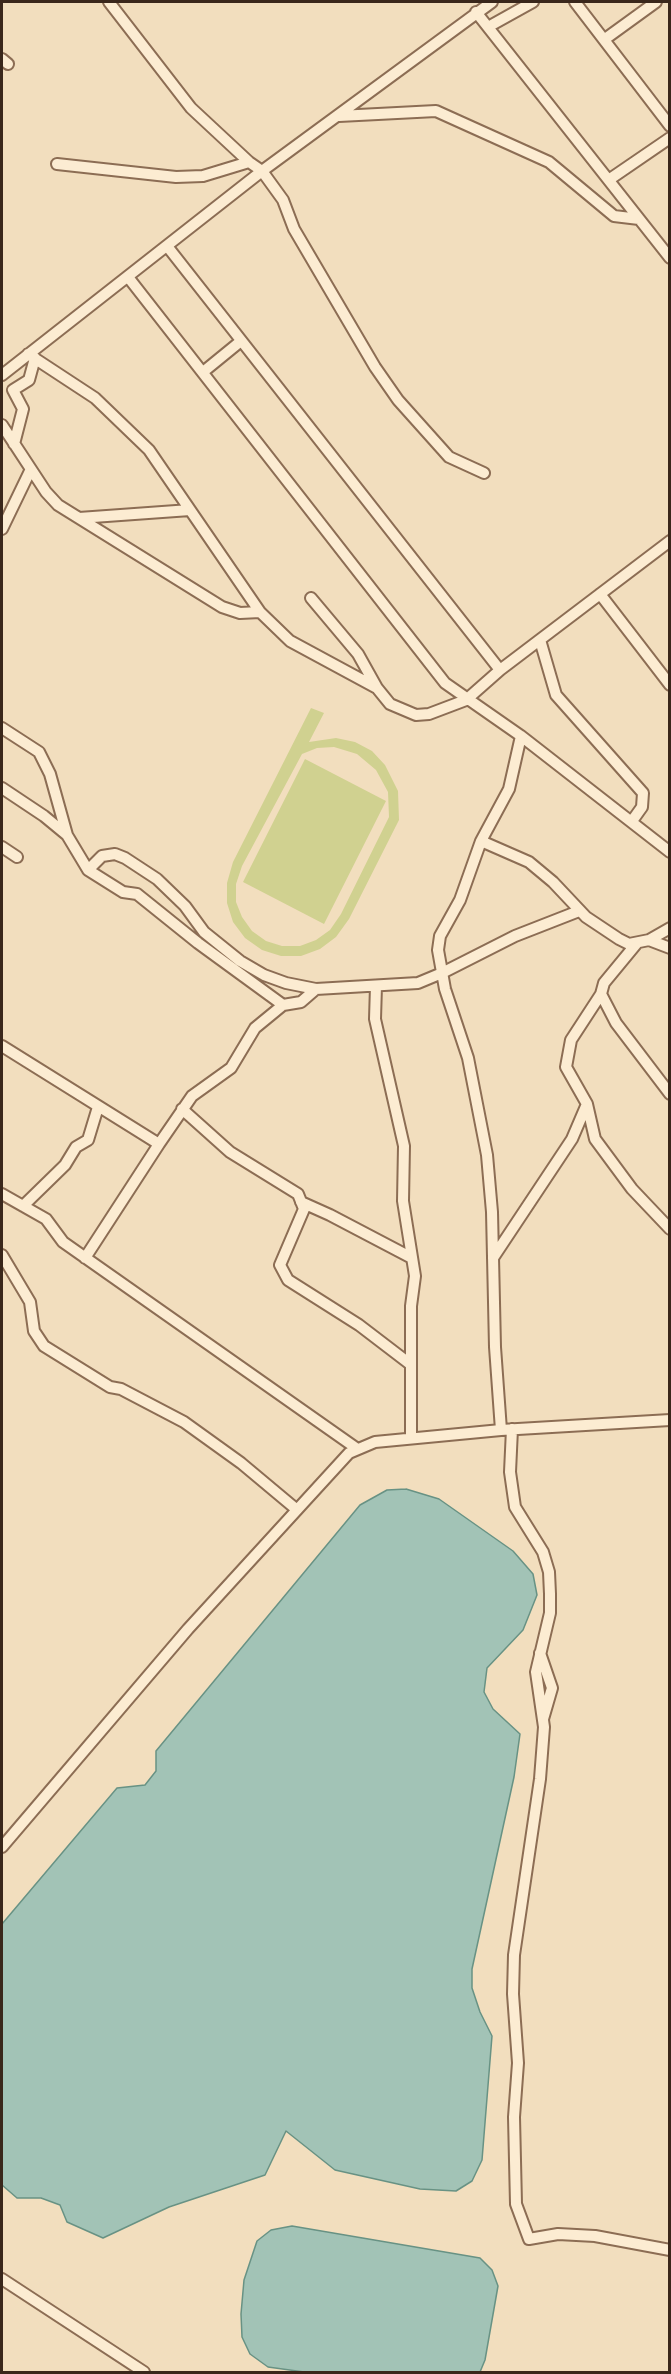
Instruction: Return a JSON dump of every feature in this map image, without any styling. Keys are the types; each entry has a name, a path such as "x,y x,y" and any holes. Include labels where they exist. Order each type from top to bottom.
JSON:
{"street":[{"path":"109,2 191,108 249,162 262,171 283,200 294,229 375,367 398,400 449,457 484,472"},
{"path":"2,375 32,356 262,171 492,2"},
{"path":"488,27 533,2"},
{"path":"575,2 669,126"},
{"path":"605,39 656,2"},
{"path":"476,12 610,179 669,258"},
{"path":"339,116 436,111 549,162 614,216 639,219"},
{"path":"610,179 669,138"},
{"path":"57,164 176,177 203,176 249,162"},
{"path":"167,246 500,670"},
{"path":"128,277 445,683 466,700 521,736 669,852"},
{"path":"202,372 242,341"},
{"path":"14,444 23,409 13,390 29,380 32,356"},
{"path":"32,356 95,398 149,450 260,612 291,641 377,688"},
{"path":"2,425 58,505 222,607 240,613 260,612"},
{"path":"2,529 31,469"},
{"path":"79,518 190,510"},
{"path":"311,598 358,654 377,688 390,704 416,715 429,714 466,700 500,670 669,542"},
{"path":"600,594 669,685"},
{"path":"540,640 556,695 643,793 644,801 640,813 632,821"},
{"path":"2,728 39,752 50,774 67,835 88,870 123,892 137,894 206,949 283,1005"},
{"path":"521,736 509,789 481,841 460,900 440,936 438,950 442,974 468,1058 479,1112 491,1200 495,1347 515,1507 537,1539 549,1572 550,1613 535,1681 543,1719 540,1779 514,1955 513,1995 518,2062 514,2117 516,2204 529,2239 558,2234 595,2236 669,2250"},
{"path":"2,788 44,816 67,835"},
{"path":"481,841 529,862 553,882 579,911 629,944 650,940 669,928"},
{"path":"2,847 16,856"},
{"path":"88,870 102,856 116,854 124,858 157,879 185,906 204,932 240,961 264,975 286,983 316,988 418,983 442,974 515,936 579,911"},
{"path":"650,940 669,948"},
{"path":"637,943 604,983 601,994 572,1040 566,1067 587,1104 595,1139 632,1189 669,1229"},
{"path":"376,986 375,1019 404,1146 403,1201 415,1276 410,1364 411,1438"},
{"path":"85,1258 192,1096 231,1068 255,1028 283,1005 301,1002 316,988"},
{"path":"601,994 616,1023 669,1094"},
{"path":"2,1046 159,1144"},
{"path":"493,1259 572,1139 587,1104"},
{"path":"23,1206 65,1165 76,1147 88,1140 98,1107"},
{"path":"182,1109 230,1152 298,1194 304,1209 280,1265 288,1280 359,1325 410,1364"},
{"path":"2,1194 46,1220 63,1242 356,1448"},
{"path":"301,1202 412,1258"},
{"path":"2,1255 30,1302 34,1331 44,1346 110,1387 121,1389 184,1422 241,1463 296,1509"},
{"path":"2,1847 188,1629 342,1458 356,1448 375,1442 506,1429 669,1420"},
{"path":"2,2279 144,2373"}],"green space":[{"path":"311,708 324,713 309,742 336,738 355,742 372,751 385,765 398,791 399,820 349,919 336,937 320,949 301,956 281,956 262,950 245,938 233,922 227,903 227,883 233,862","holes":["334,747 357,754 376,770 388,792 389,817 341,914 330,930 316,940 300,946 282,946 266,941 252,931 242,917 236,902 236,884 242,866 302,754 317,748"]},
{"path":"305,759 386,801 324,924 243,882"}],"shaded area":[{"path":"406,1489 439,1499 513,1551 533,1574 537,1595 523,1630 487,1668 484,1692 493,1709 520,1734 514,1777 472,1969 472,1988 480,2012 492,2036 482,2160 472,2181 456,2191 420,2189 335,2170 286,2131 265,2175 169,2207 103,2238 67,2222 60,2205 41,2198 17,2198 2,2185 2,1924 117,1788 145,1785 156,1771 156,1751 360,1505 387,1490"},
{"path":"292,2226 480,2258 492,2270 498,2286 485,2360 480,2372 304,2372 268,2367 250,2354 242,2337 241,2314 244,2280 257,2241 271,2230"}]}
